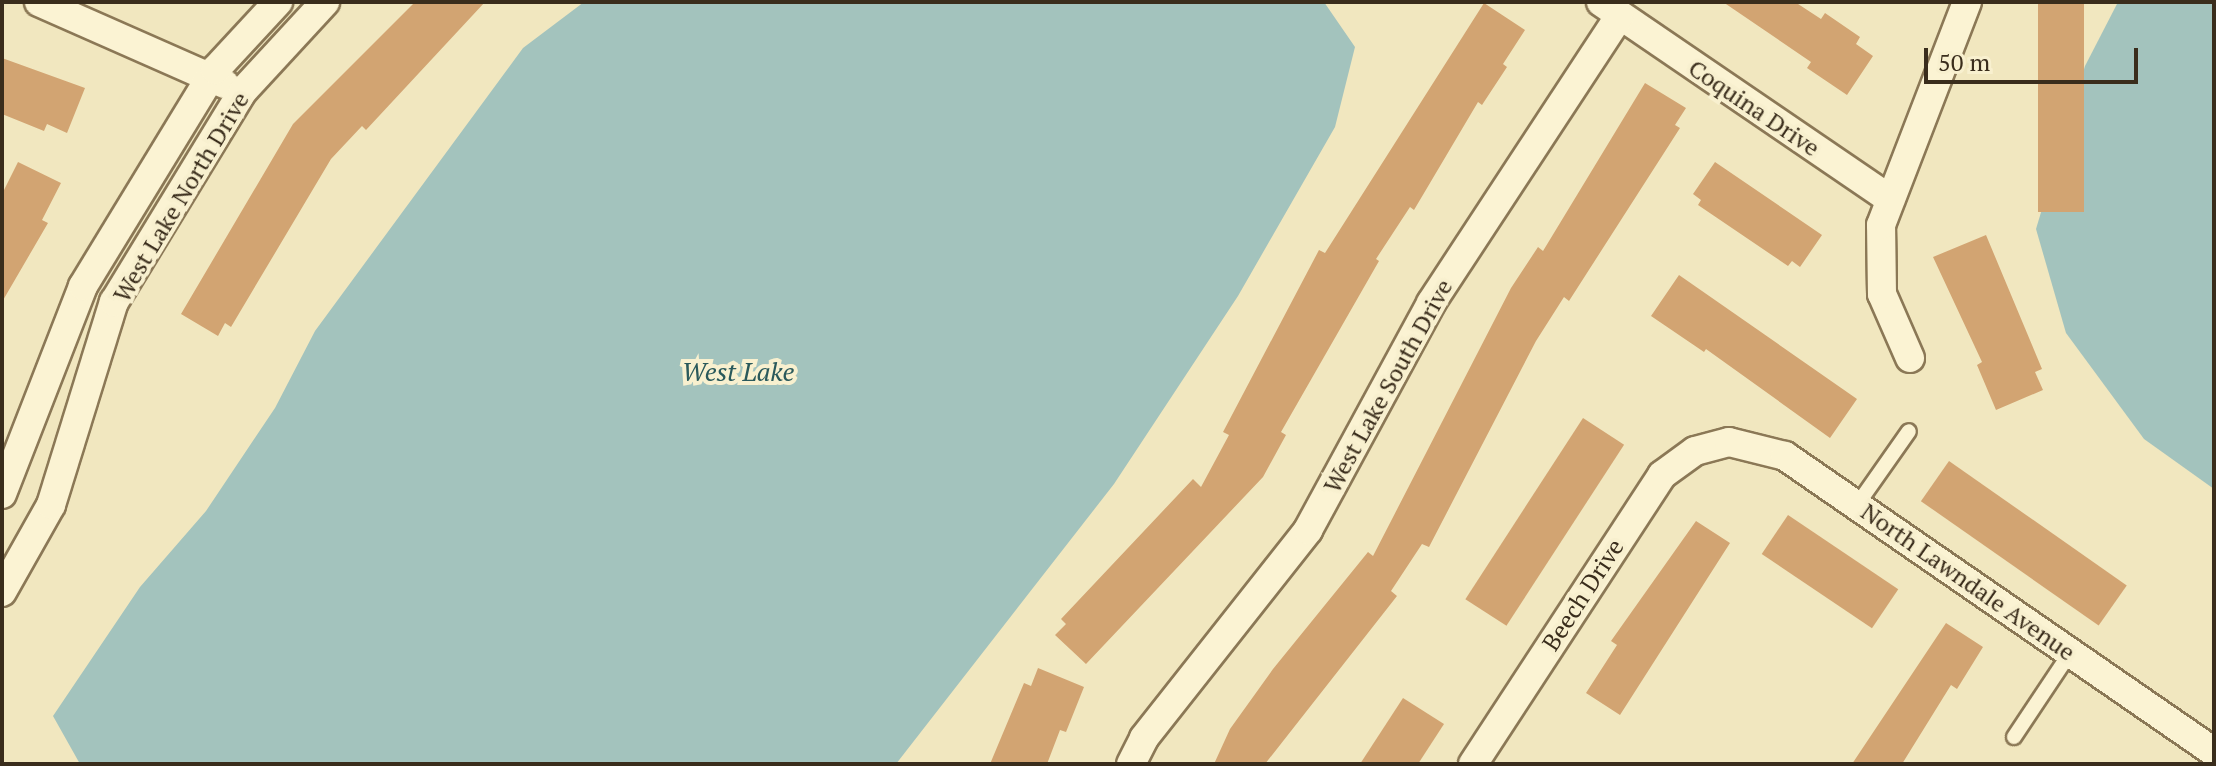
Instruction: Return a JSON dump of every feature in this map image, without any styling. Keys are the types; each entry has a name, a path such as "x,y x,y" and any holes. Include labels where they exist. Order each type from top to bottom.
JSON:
{"street":[{"path":"39,2 243,91"},
{"name":"West Lake North Drive","path":"2,494 83,286 211,77 278,2"},
{"name":"West Lake North Drive","path":"2,592 51,505 114,302 243,91 325,2"},
{"path":"1910,358 1885,308 1878,266 1881,225 1967,2"},
{"name":"Coquina Drive","path":"1610,10 1890,199"},
{"name":"West Lake South Drive","path":"1131,764 1144,738 1308,530 1431,303 1610,10"},
{"name":"North Lawndale Avenue","path":"1710,445 1738,442 1769,449 1857,505 2214,752"},
{"name":"Beech Drive","path":"1473,764 1652,488 1686,456 1710,445"}],"lane":[{"path":"1857,505 1909,431"},
{"path":"2014,737 2070,653"}],"water":[{"name":"West Lake","path":"584,2 1324,2 1355,47 1335,127 1238,296 1114,484 896,764 80,764 53,716 140,587 206,511 275,408 315,331 523,48"},
{"path":"2118,2 2214,2 2214,489 2144,439 2066,333 2036,229 2085,66"}],"building":[{"path":"415,2 485,2 366,130 362,126 331,159 231,327 225,323 218,336 181,314 293,124"},
{"path":"1723,2 1795,2 1821,19 1825,13 1860,37 1856,44 1873,56 1847,95 1807,68 1811,62"},
{"path":"2038,2 2084,2 2084,212 2038,212"},
{"path":"1484,3 1525,30 1503,64 1507,67 1482,105 1478,102 1414,210 1410,207 1376,259 1379,261 1281,432 1286,435 1263,477 1086,664 1055,635 1066,624 1061,619 1193,479 1201,487 1229,435 1223,432 1319,250 1325,253"},
{"path":"2,58 85,88 67,133 47,124 44,131 2,114"},
{"path":"1645,83 1686,108 1675,125 1680,128 1569,301 1564,297 1536,341 1429,547 1422,544 1391,591 1397,596 1265,764 1214,764 1230,729 1273,669 1368,552 1373,556 1511,288 1538,247 1543,251"},
{"path":"18,162 61,183 42,220 48,223 2,302 2,194"},
{"path":"1715,162 1822,235 1800,267 1792,261 1788,266 1698,205 1701,200 1693,194"},
{"path":"1986,235 2042,369 2035,372 2043,390 1996,410 1977,365 1982,362 1933,257"},
{"path":"1679,275 1857,399 1830,438 1706,349 1704,352 1651,316"},
{"path":"1583,418 1624,445 1506,626 1465,599"},
{"path":"1949,461 2127,585 2099,626 1921,501"},
{"path":"1788,515 1898,589 1872,628 1762,554"},
{"path":"1696,521 1730,543 1620,715 1586,693 1617,645 1611,641"},
{"path":"1946,623 1983,647 1957,689 1951,685 1902,764 1852,764"},
{"path":"1038,668 1084,687 1066,732 1060,730 1047,764 990,764 1024,683 1031,686"},
{"path":"1403,698 1444,724 1418,764 1360,764"}]}
